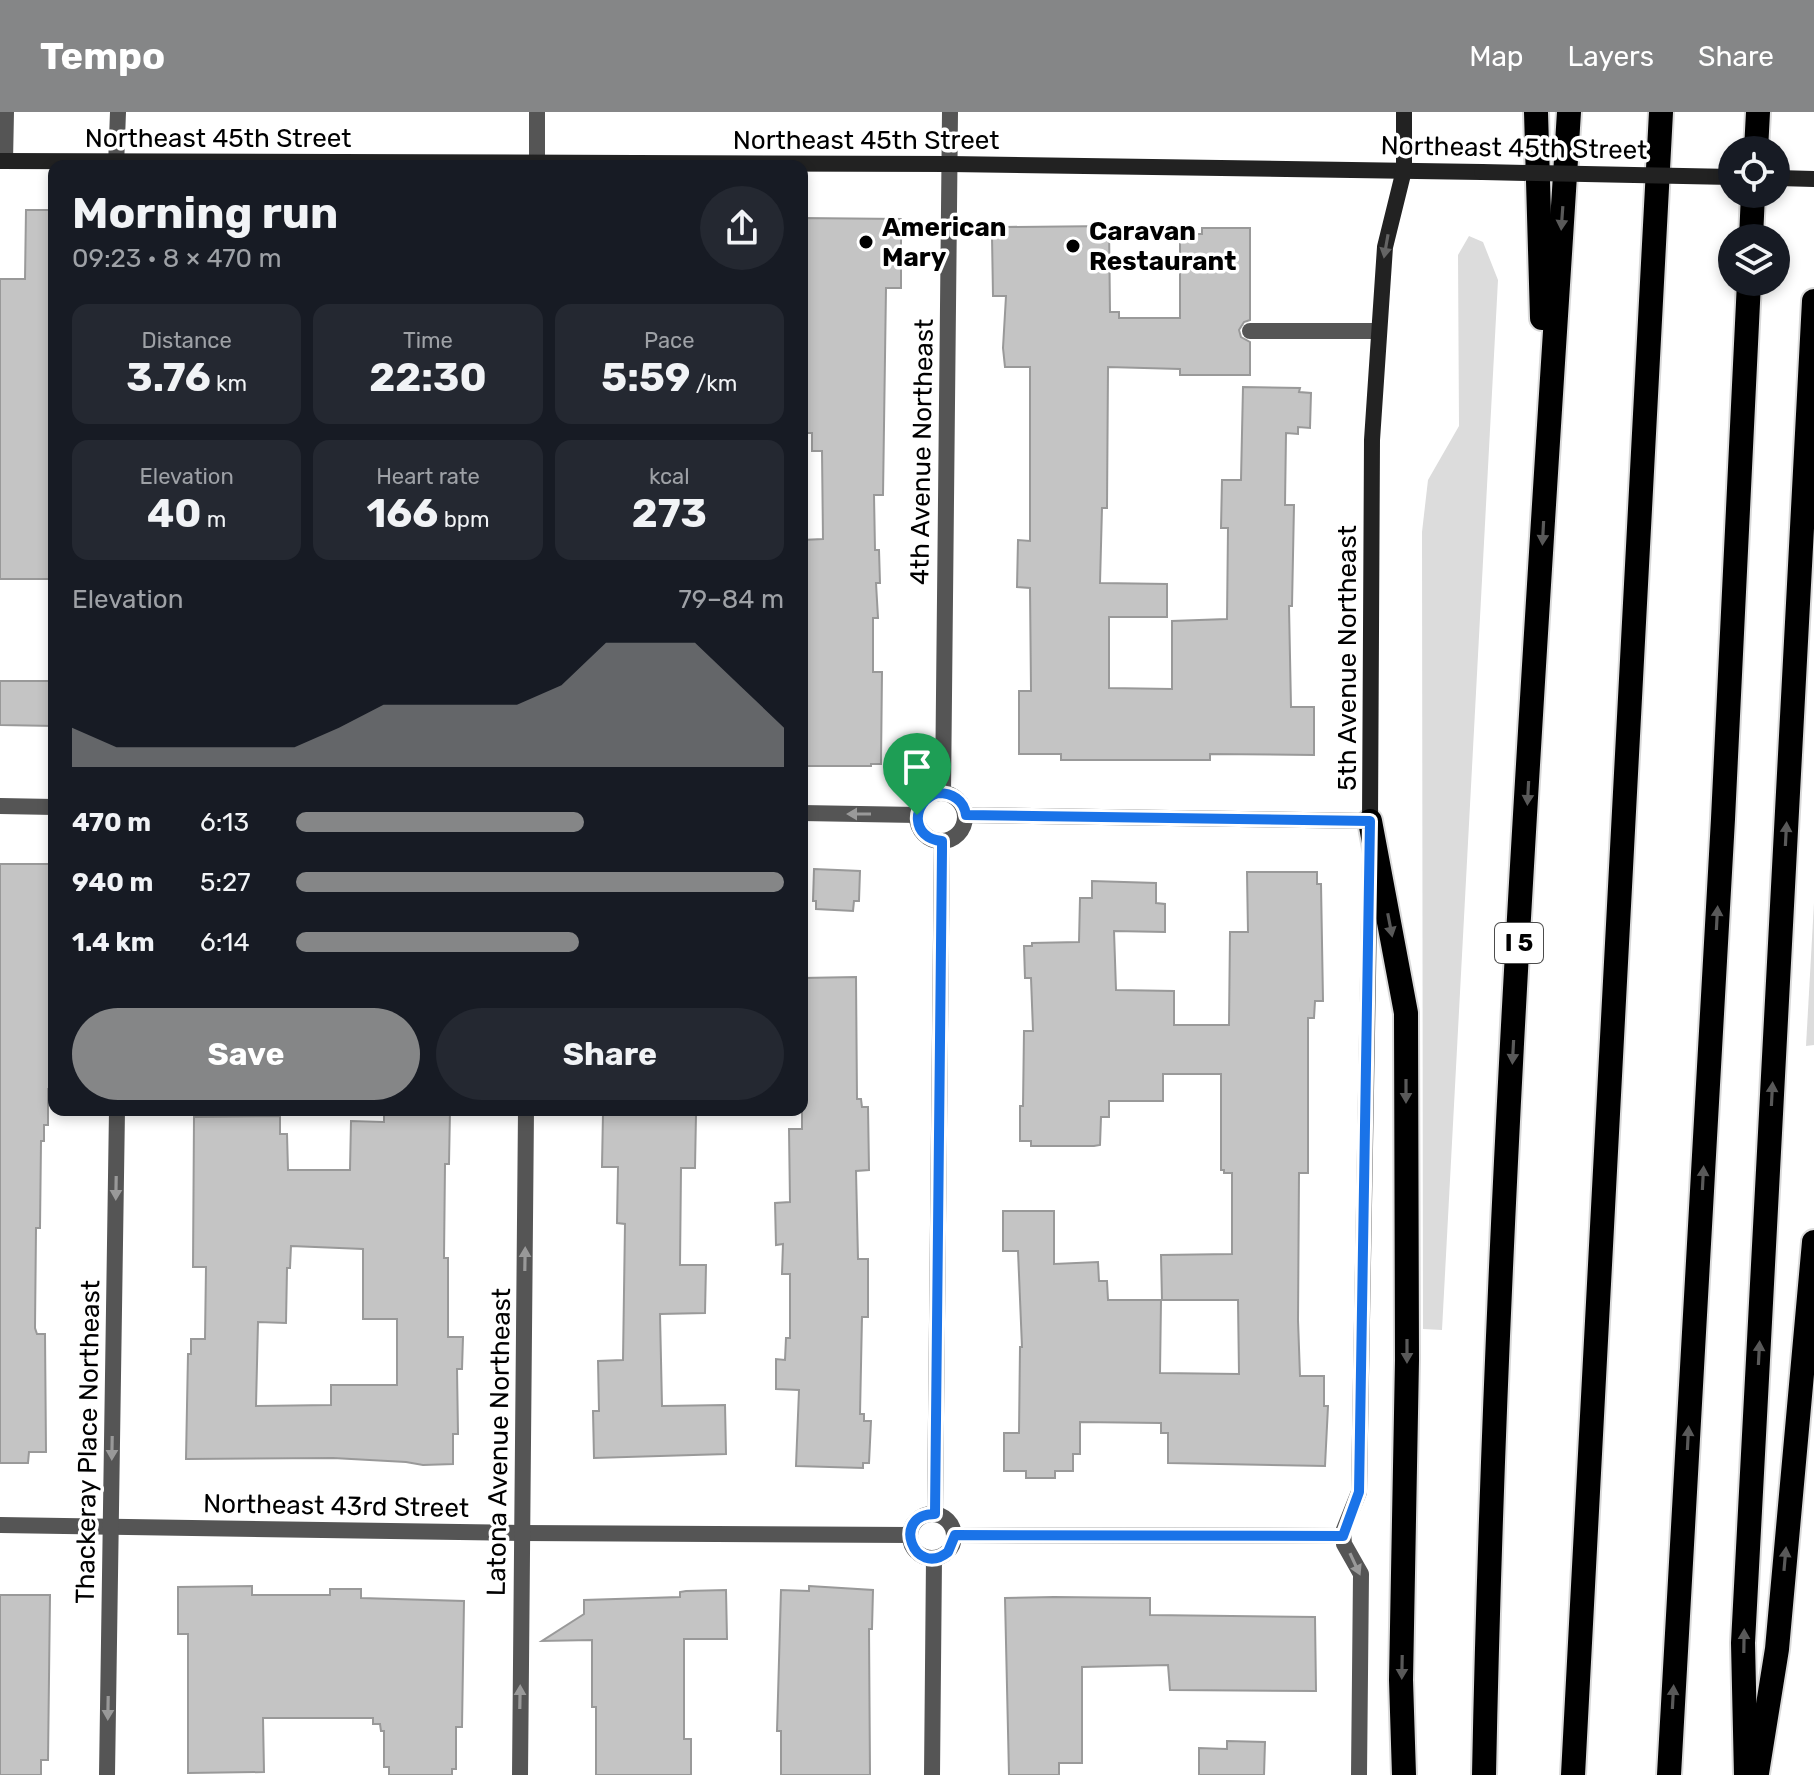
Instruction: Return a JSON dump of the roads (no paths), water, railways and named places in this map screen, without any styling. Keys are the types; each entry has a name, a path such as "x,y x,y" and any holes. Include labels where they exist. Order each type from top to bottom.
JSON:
{"highway":[{"path":"1536,112 1546,478"},
{"name":"I 5","path":"1484,1775 1506,1182 1569,112"},
{"path":"1573,1775 1661,112"},
{"path":"1757,136 1758,112"},
{"path":"1669,1775 1723,819 1748,296"},
{"path":"1746,1775 1743,1643 1814,301"},
{"path":"1370,821 1406,1013 1407,1360 1401,1680 1404,1775"},
{"path":"1757,1775 1777,1649 1814,1242"}],"main road":[{"name":"5th Avenue Northeast","path":"1370,821 1372,440 1385,247 1404,170 1404,112"},
{"name":"Northeast 45th Street","path":"3,161 48,162"},
{"name":"Northeast 45th Street","path":"808,164 1718,177"},
{"path":"1790,178 1814,179"}],"street":[{"path":"3,161 6,112"},
{"path":"116,160 118,112"},
{"path":"537,112 537,160"},
{"name":"4th Avenue Northeast","path":"943,793 950,112"},
{"path":"1250,331 1378,331"},
{"path":"943,793 961,802 966,815 965,826 960,833 942,841 920,830 917,815 923,801 930,795 943,793"},
{"path":"0,806 48,807"},
{"path":"808,813 917,815"},
{"path":"966,815 1370,821"},
{"name":"5th Avenue Northeast","path":"1343,1536 1359,1492 1370,821"},
{"path":"935,1514 942,841"},
{"name":"Thackeray Place Northeast","path":"107,1775 117,1116"},
{"name":"Latona Avenue Northeast","path":"520,1775 526,1116"},
{"path":"935,1514 946,1518 955,1535 948,1552 934,1558 916,1552 910,1535 917,1520 924,1515 935,1514"},
{"name":"Northeast 43rd Street","path":"0,1525 910,1535"},
{"path":"955,1535 1343,1536 1344,1544 1361,1574 1359,1775"},
{"path":"932,1775 934,1558"}],"place":[{"name":"American Mary","path":"866,242"},
{"name":"Caravan Restaurant","path":"1073,246"}]}
